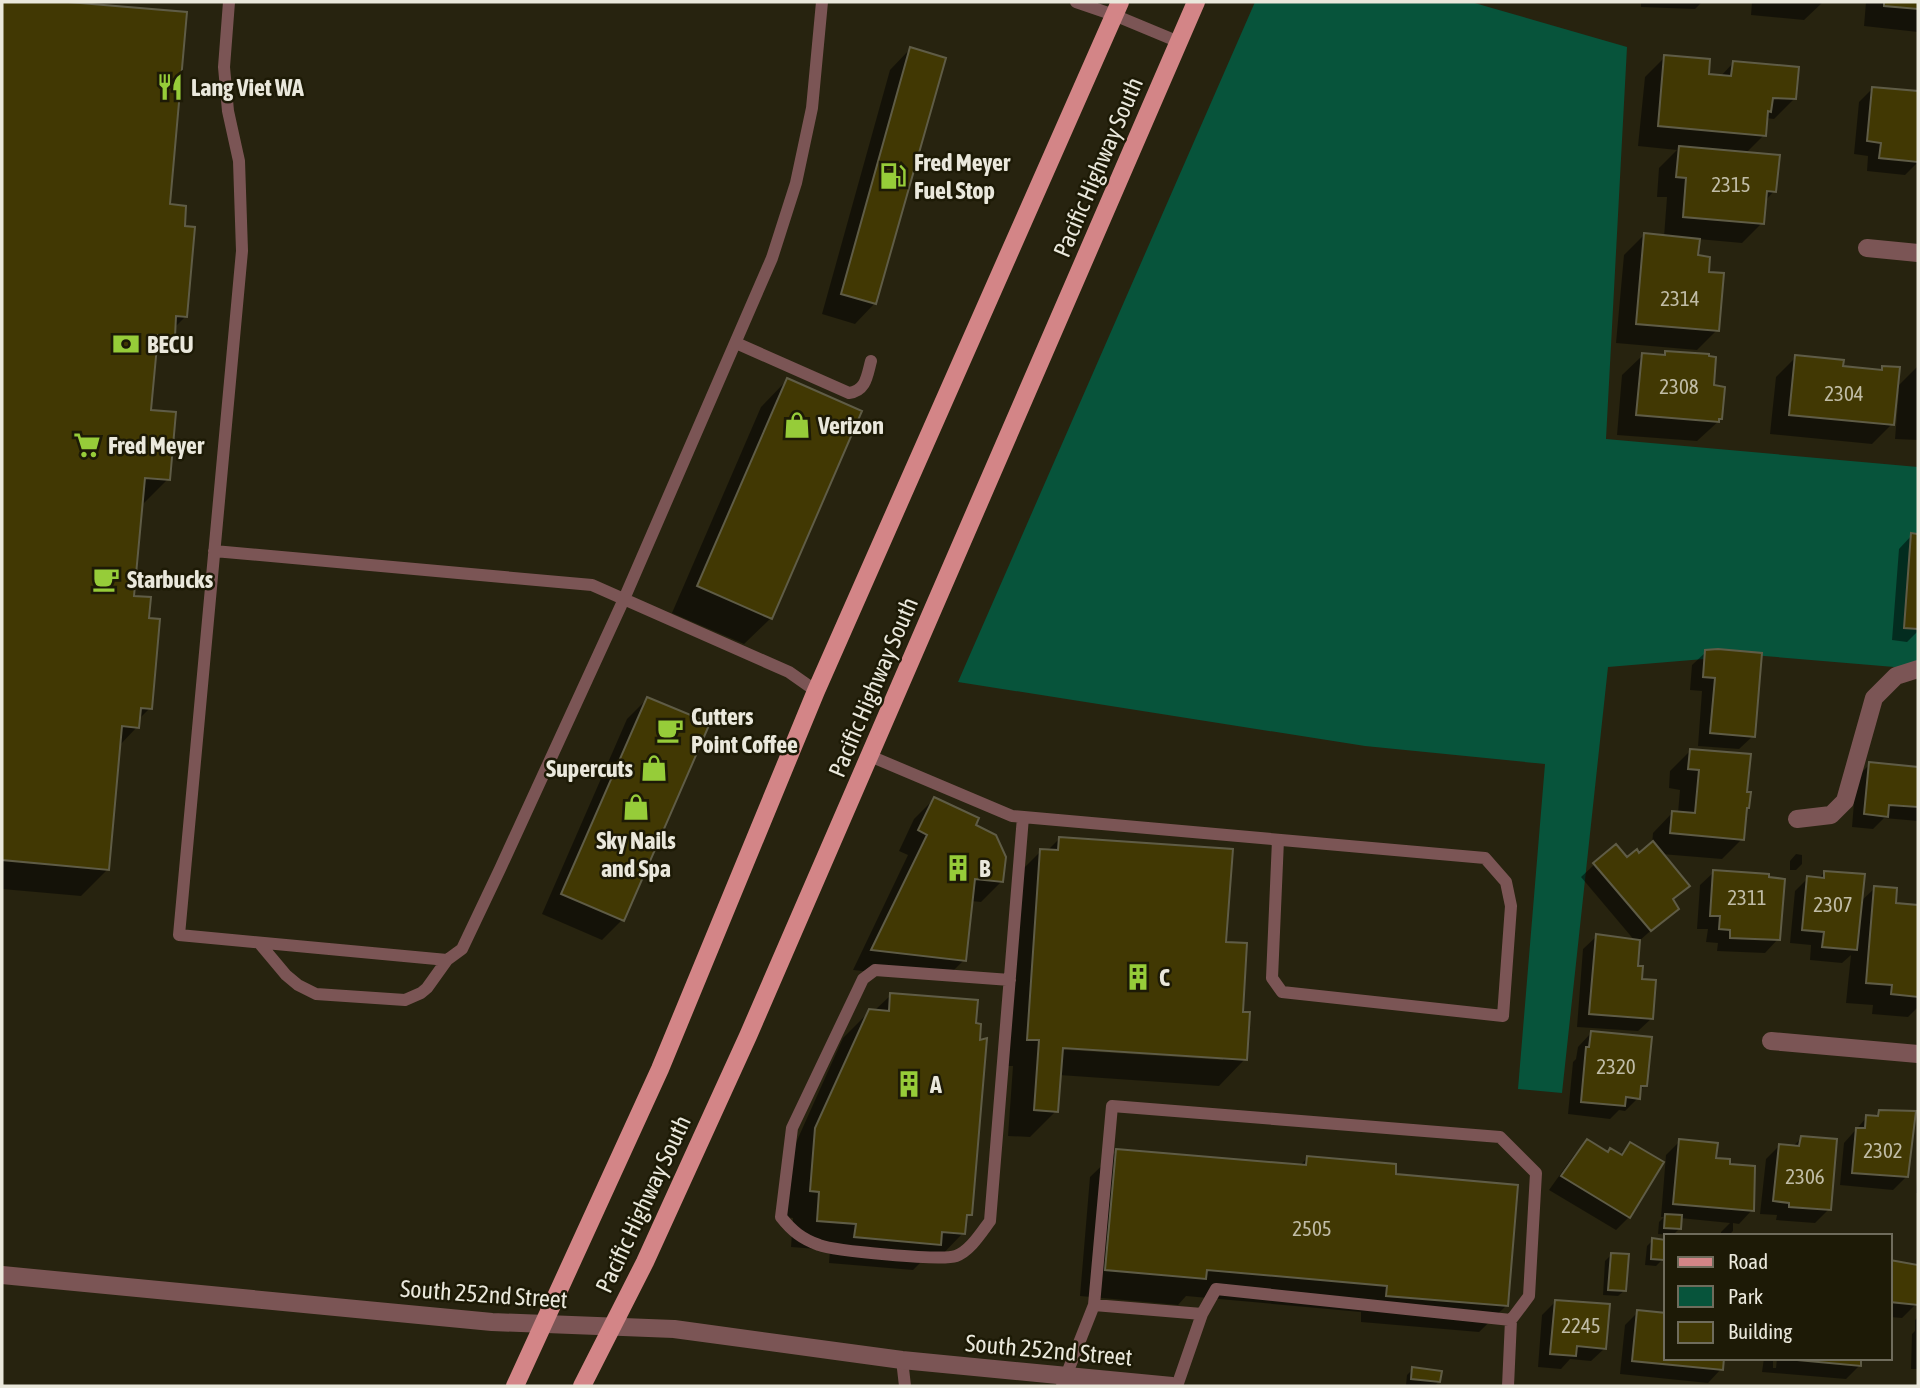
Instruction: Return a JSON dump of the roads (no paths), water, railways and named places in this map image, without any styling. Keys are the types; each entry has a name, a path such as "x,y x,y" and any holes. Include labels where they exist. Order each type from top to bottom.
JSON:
{"main road":[{"name":"Pacific Highway South","path":"583,1386 645,1262 748,1036 1196,2"},
{"name":"Pacific Highway South","path":"515,1386 660,1069 816,691 1117,8"}],"street":[{"path":"1867,248 1918,253"},
{"path":"1797,819 1832,815 1844,801 1874,698 1896,676 1918,669"},
{"path":"1771,1041 1918,1054"},
{"name":"South 252nd Street","path":"2,1275 492,1322 674,1329 1065,1381 1172,1386"}],"lane":[{"path":"229,2 224,66 228,111 239,161 242,251 179,936 447,960"},
{"path":"260,944 286,975 316,994 405,1000 427,988 447,960 462,949 624,599 772,258 796,183 812,108 822,2"},
{"path":"1076,2 1117,8 1179,42"},
{"path":"736,343 849,393 857,392 863,387 871,362"},
{"path":"214,551 592,585 789,673 816,691"},
{"path":"870,756 1012,816 1278,839 1485,858 1506,881 1511,906 1503,1016 1282,992 1272,978 1278,839"},
{"path":"1010,980 875,970 863,979 792,1128 781,1217 796,1234 822,1247 934,1259 957,1256 977,1239 990,1221 1010,980 1023,817"},
{"path":"1065,1381 1094,1305 1112,1107 1500,1138 1536,1173 1528,1296 1511,1320 1508,1386"},
{"path":"1177,1386 1202,1314 1216,1289 1511,1320"},
{"path":"1094,1305 1202,1314"},
{"path":"902,1360 905,1386"}],"place":[{"name":"Lang Viet WA","path":"170,87"},
{"name":"Fred Meyer Fuel Stop","path":"893,176"},
{"name":"BECU","path":"126,344"},
{"name":"Verizon","path":"797,425"},
{"name":"Fred Meyer","path":"87,445"},
{"name":"Starbucks","path":"106,579"},
{"name":"Cutters Point Coffee","path":"670,730"},
{"name":"Supercuts","path":"654,768"},
{"name":"Sky Nails and Spa","path":"636,807"},
{"name":"B","path":"958,868"},
{"name":"C","path":"1138,977"},
{"name":"A","path":"909,1084"}]}
